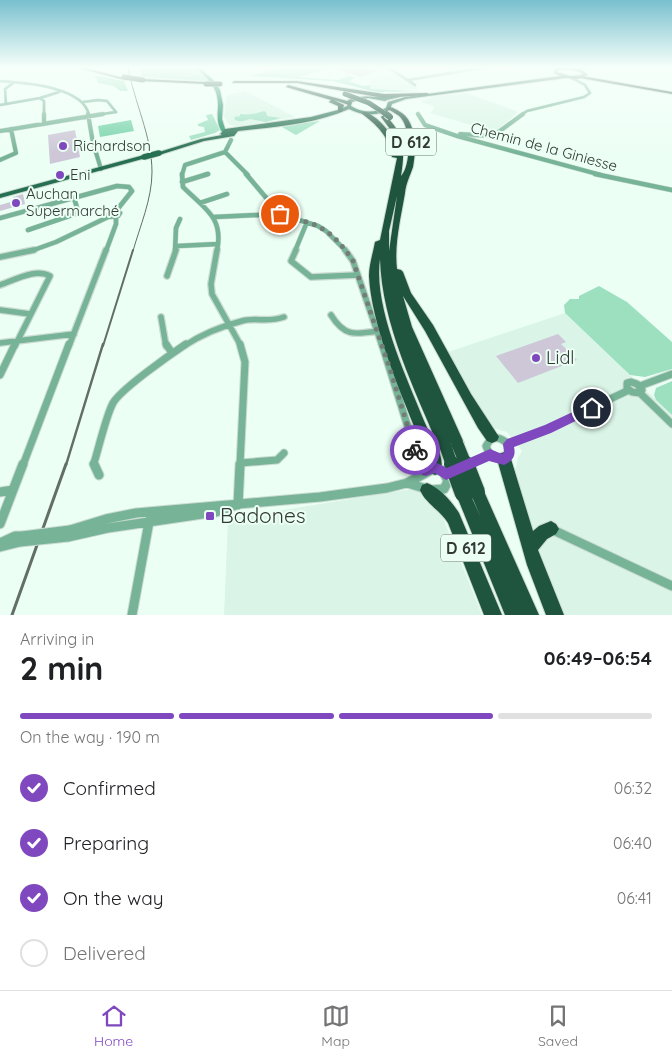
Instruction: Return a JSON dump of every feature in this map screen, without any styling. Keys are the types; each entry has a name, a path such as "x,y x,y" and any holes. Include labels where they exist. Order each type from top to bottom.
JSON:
{"highway":[{"name":"D 612","path":"311,96 338,104 342,107 340,111"},
{"name":"D 612","path":"320,96 349,105"},
{"name":"D 612","path":"348,96 387,117 400,140 401,154 392,266 395,285 407,327 514,615"},
{"path":"367,96 372,97"},
{"name":"D 612","path":"421,96 397,103 396,108 406,118 412,155 407,177 399,184 385,215 377,254 375,282 386,329 423,435 433,451 426,478 454,518 493,615"},
{"name":"D 612","path":"390,106 406,122"},
{"name":"D 612","path":"364,113 376,121 393,144 399,184"},
{"name":"D 612","path":"391,203 384,232 388,296 402,338 451,444"},
{"path":"393,250 399,278 404,288 429,328 473,410 492,437"},
{"path":"497,457 555,615"},
{"name":"D 612","path":"470,493 530,615"},
{"path":"530,549 537,537 546,530 551,529"}],"main road":[{"path":"0,196 229,132 340,111 356,99 413,96"},
{"path":"349,105 355,110 364,113 380,112 400,99 419,96"},
{"path":"381,99 390,106"},
{"path":"293,120 355,110"}],"street":[{"path":"5,96 6,104"},
{"path":"0,105 48,96"},
{"path":"0,131 116,112 113,105 106,100 83,102 69,96"},
{"path":"219,96 218,118 221,125 229,132"},
{"path":"443,131 493,136 527,111 587,96"},
{"path":"40,98 44,101 44,124"},
{"path":"83,102 87,108 101,169"},
{"name":"Chemin de la Giniesse","path":"418,114 425,125 443,131 590,173 672,190"},
{"path":"0,160 16,153 11,129"},
{"path":"231,140 225,152 185,165 183,167 182,182 183,187 214,217 220,236 211,284 212,294 231,325 241,346 245,362 238,504"},
{"path":"225,152 260,188 280,214"},
{"path":"182,182 208,174"},
{"path":"0,218 117,186 129,187 132,191 116,214 56,242 27,252 0,257"},
{"path":"200,203 227,194"},
{"path":"28,230 75,214 78,209 74,198"},
{"path":"0,524 116,224 116,214"},
{"path":"69,534 106,519 172,510 328,497 407,483 426,478 441,469 446,474 448,484 444,489 437,491 426,478 416,453 358,275 343,246 326,231 307,222 280,214 214,217"},
{"path":"167,276 177,246 176,228 180,219"},
{"path":"307,222 291,261 311,277 358,275"},
{"path":"177,246 218,244"},
{"path":"0,285 38,272 46,272 50,276 0,375"},
{"path":"0,310 30,314"},
{"path":"331,315 338,328 348,333 357,334 377,331"},
{"path":"161,317 166,346 172,353"},
{"path":"99,475 94,463 113,403 122,393 172,353 195,339 243,320 273,321 284,317"},
{"path":"0,343 74,334"},
{"path":"508,444 548,429 630,390 635,393 672,374"},
{"path":"640,389 672,424"},
{"path":"446,474 510,454 508,444 501,439 492,437 486,446 497,457"},
{"path":"240,463 277,460 284,453"},
{"path":"0,492 13,490"},
{"path":"0,547 21,539 69,534 223,510 238,504"},
{"path":"132,615 148,522 151,517 172,510"},
{"path":"551,529 672,586"},
{"path":"0,543 15,536 21,539"}],"shaded area":[{"path":"227,96 254,96 295,117 240,126 229,125 224,117"},
{"path":"438,96 475,96 518,112 495,132 430,113 435,107 420,101"},
{"path":"264,111 267,116 281,118 266,122 250,119 240,121 235,120 234,117 240,116 240,114"},
{"path":"212,114 220,130 191,140 189,136 205,132 204,127 198,126 198,124 208,120 206,115"},
{"path":"131,120 134,131 100,137 98,126"},
{"path":"320,121 296,135 280,126"},
{"path":"599,286 627,302 672,342 672,369 645,377 630,375 565,313 564,305 570,299 579,299 579,296"},
{"path":"565,313 672,415 672,615 561,615 539,563 514,475 518,458 522,451 507,432 496,429 487,422 448,352"},
{"path":"672,381 672,415 656,400 654,395 656,388"},
{"path":"430,486 482,615 224,615 228,519"}],"building":[{"name":"Richardson","path":"75,130 80,157 50,164 48,135"},
{"name":"Auchan Supermarché","path":"23,194 25,204 0,211 0,205 14,201 13,197"},
{"name":"Lidl","path":"558,334 566,342 561,344 577,360 518,383 496,356"}],"railway":[{"path":"133,251 148,202 152,172 149,145 136,96"},
{"path":"103,346 133,250"},
{"path":"66,465 103,344"},
{"path":"12,615 66,464"}],"way so far":[{"path":"280,214 318,226 326,231 343,246 353,261 360,277 415,450"}],"place":[{"name":"Richardson","path":"63,146"},
{"name":"Eni","path":"60,175"},
{"name":"Auchan Supermarché","path":"16,203"},
{"name":"Lidl","path":"536,358"},
{"name":"Badones","path":"210,516"}],"route":[{"path":"415,450 426,471 435,468 441,469 446,474 490,455 499,460 504,459 510,454 508,444 548,429 592,408"}]}
